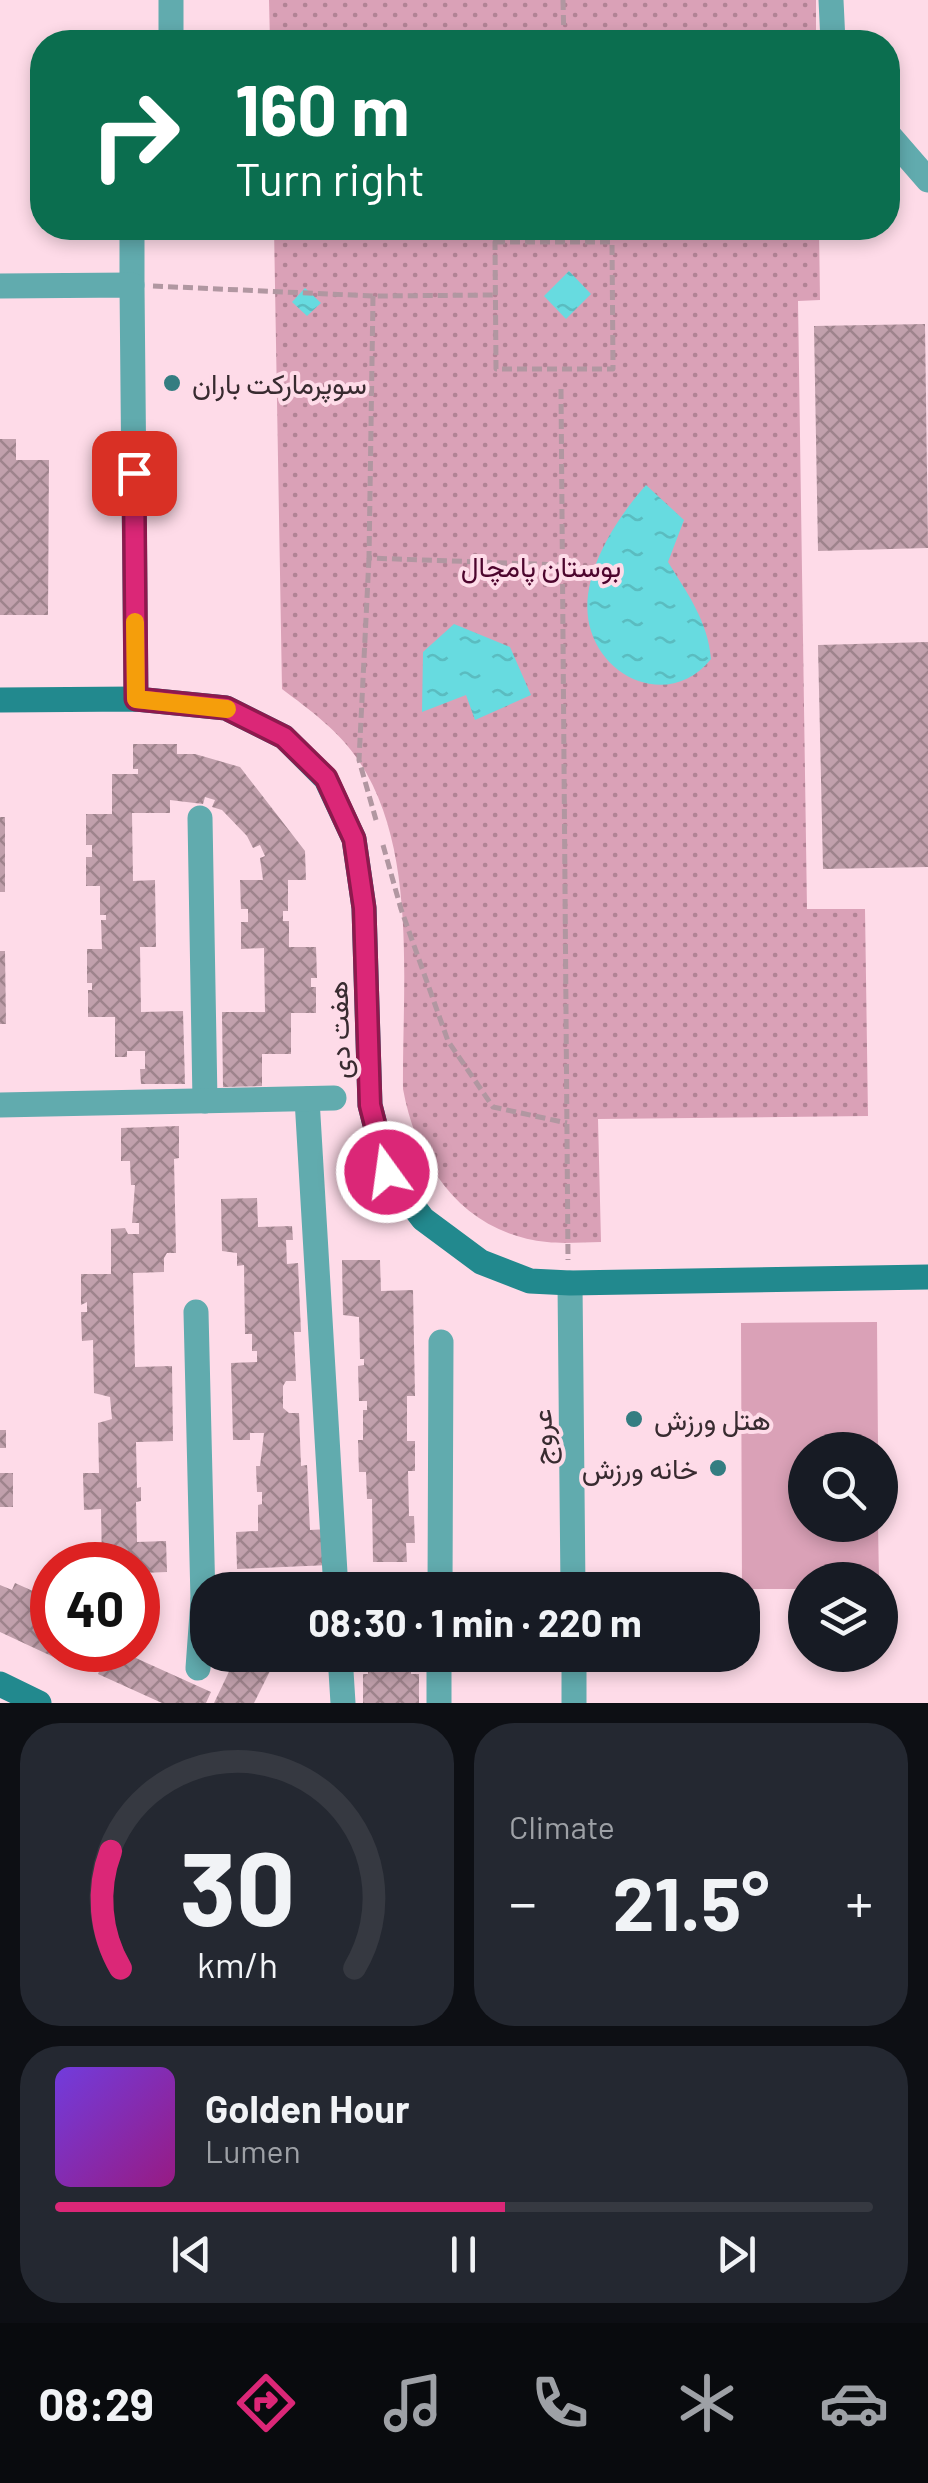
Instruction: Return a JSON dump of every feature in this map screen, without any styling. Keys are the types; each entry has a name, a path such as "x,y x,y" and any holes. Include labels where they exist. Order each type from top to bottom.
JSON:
{"street":[{"path":"170,0 171,30"},
{"path":"831,0 832,30"},
{"path":"900,148 928,180"},
{"path":"132,240 136,699"},
{"path":"0,286 132,285"},
{"name":"هفت دی","path":"0,700 136,699 226,708 284,737 326,778 354,839 364,908 370,1105 387,1172 423,1219 481,1262 530,1281 569,1283 928,1277"},
{"path":"200,818 205,1100"},
{"path":"0,1104 334,1098"},
{"path":"307,1099 335,1572"},
{"name":"عروج","path":"569,1283 573,1572"},
{"path":"196,1312 204,1572"},
{"path":"440,1572 441,1342"},
{"path":"341,1672 343,1703"},
{"path":"439,1672 439,1703"},
{"path":"574,1672 574,1703"},
{"path":"0,1684 39,1703"}],"path":[{"path":"563,0 564,30"},
{"path":"495,242 612,242 613,369 496,370 495,295 495,242"},
{"path":"132,285 373,296 495,295"},
{"path":"373,296 369,558 358,760 408,928 448,1041 494,1107 567,1123"},
{"path":"561,389 569,1283"},
{"path":"369,558 562,564"}],"green space":[{"path":"269,0 816,0 816,30 270,30"},
{"name":"بوستان پامچال","path":"274,240 819,240 820,300 798,301 807,909 865,909 868,1116 598,1119 601,1242 547,1242 517,1236 468,1210 448,1191 419,1144 403,1089 403,919 391,835 378,796 351,750 324,722 282,689"},
{"path":"877,1322 878,1432 788,1432 788,1542 878,1542 879,1562 788,1562 788,1589 760,1589 760,1572 742,1572 741,1323"}],"water":[{"path":"569,271 591,294 566,319 544,296"},
{"path":"305,288 321,303 307,316 292,302"},
{"path":"646,485 684,520 668,562 701,620 711,659 679,682 661,685 627,676 612,664 591,631 587,612 588,592 601,552"},
{"path":"454,624 510,647 531,695 475,720 466,695 422,712 423,652"}],"building":[{"path":"925,324 928,548 818,551 814,326"},
{"path":"0,439 16,439 16,460 49,460 48,615 0,615"},
{"path":"928,642 928,867 823,869 818,645"},
{"path":"133,744 177,744 177,754 195,754 240,767 305,851 306,880 288,880 288,911 283,911 283,921 289,921 289,947 316,947 317,978 311,978 311,987 316,987 316,1013 291,1013 291,1054 262,1054 262,1086 223,1087 222,1012 265,1012 264,948 241,949 241,922 248,922 248,909 241,909 240,880 263,880 260,858 265,856 260,845 253,848 222,810 212,807 215,800 205,797 203,804 170,800 170,813 132,813 133,881 155,880 156,947 140,947 141,1012 183,1011 185,1084 141,1084 145,1051 127,1051 127,1057 115,1057 115,1017 88,1017 88,990 92,990 92,983 87,983 87,949 102,949 101,920 106,920 106,915 100,915 100,886 86,886 86,857 92,857 92,845 86,845 86,814 112,814 112,774 138,774 138,769 133,769"},
{"path":"0,817 5,817 5,892 0,892"},
{"path":"0,951 5,951 6,1024 0,1024"},
{"path":"179,1126 179,1158 174,1159 176,1253 167,1253 164,1272 133,1273 135,1367 172,1366 173,1441 136,1442 137,1488 141,1487 141,1501 136,1502 137,1542 102,1542 101,1509 84,1510 83,1473 99,1473 98,1423 112,1419 110,1397 94,1393 93,1340 82,1341 81,1312 87,1312 87,1302 81,1305 81,1274 111,1274 111,1229 125,1228 128,1234 139,1234 139,1223 132,1223 135,1185 131,1185 130,1161 121,1161 121,1128"},
{"path":"257,1198 258,1227 292,1226 293,1240 286,1240 287,1264 298,1263 301,1332 294,1332 296,1381 286,1381 283,1386 283,1408 299,1413 301,1466 307,1465 310,1530 329,1529 330,1565 237,1569 236,1532 258,1531 262,1492 257,1492 256,1466 260,1466 264,1433 250,1433 250,1440 233,1440 231,1363 257,1362 257,1351 252,1351 252,1334 245,1334 244,1265 237,1266 237,1253 222,1251 221,1199"},
{"path":"342,1260 380,1260 381,1291 413,1290 415,1396 407,1396 407,1441 415,1441 415,1471 408,1471 409,1516 414,1516 415,1543 406,1543 407,1562 373,1562 372,1499 367,1499 366,1472 359,1472 358,1440 363,1440 363,1410 367,1410 367,1401 359,1401 358,1366 364,1365 364,1359 360,1359 359,1317 343,1315"},
{"path":"0,1430 6,1430 6,1448 0,1448"},
{"path":"0,1473 13,1473 13,1507 0,1507"},
{"path":"166,1541 167,1572 160,1572 160,1542 137,1542"},
{"path":"15,1583 30,1590 30,1646 0,1632 0,1585 12,1590"},
{"path":"160,1669 211,1692 206,1703 162,1703 98,1674 160,1672"},
{"path":"229,1672 270,1672 254,1703 214,1703"},
{"path":"363,1674 419,1674 419,1703 363,1703"}],"slow traffic":[{"path":"135,622 136,699 227,709"}],"place":[{"name":"سوپرمارکت باران","path":"172,383"},
{"name":"هتل ورزش","path":"634,1419"},
{"name":"خانه ورزش","path":"718,1468"}],"route":[{"path":"134,473 136,699 226,708 284,737 326,778 354,839 364,908 370,1105 387,1172"}]}
